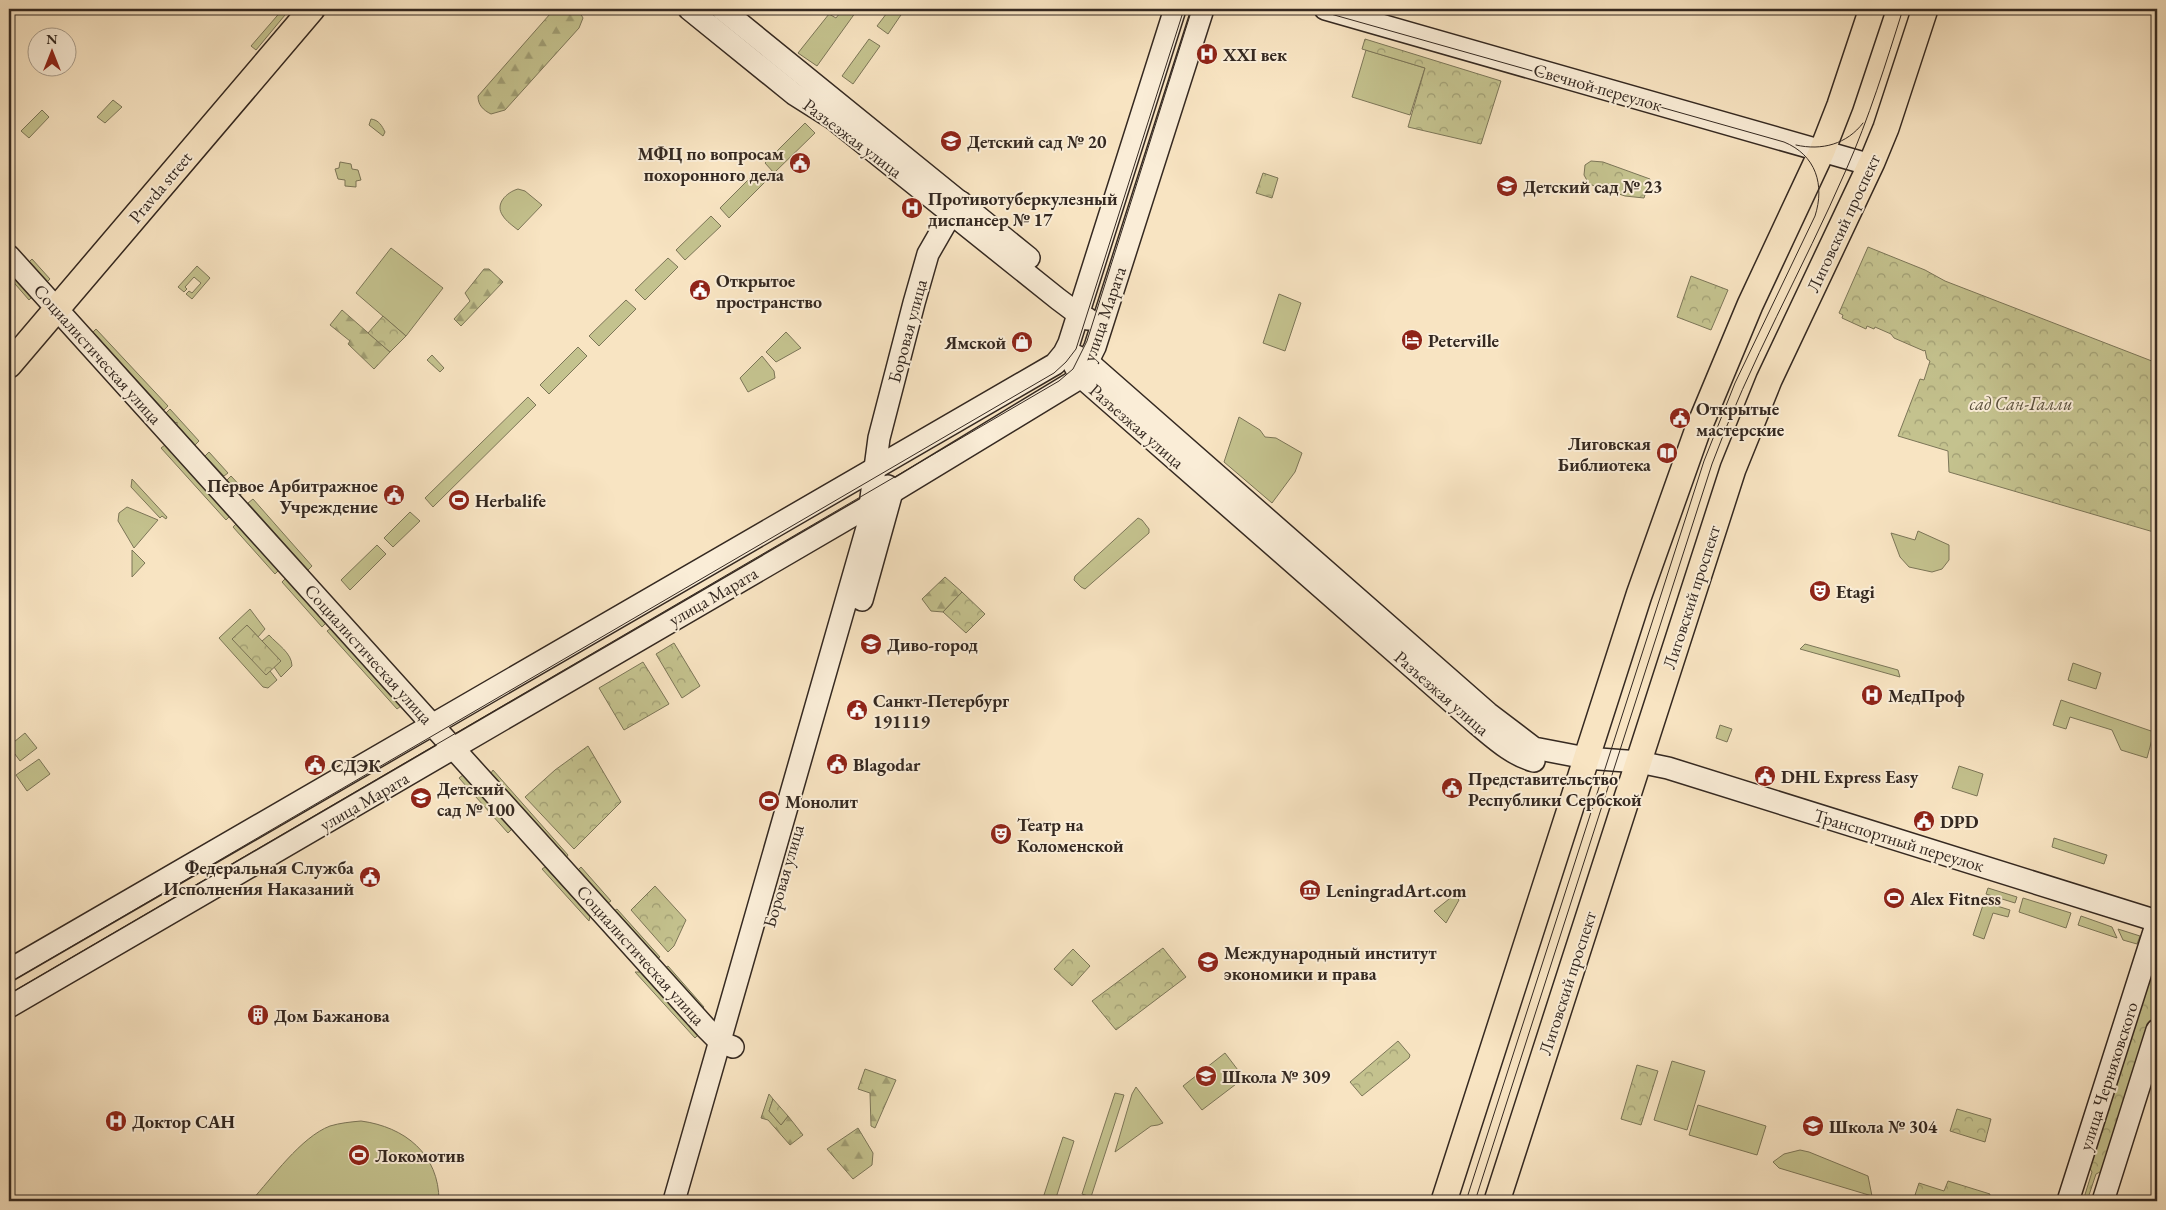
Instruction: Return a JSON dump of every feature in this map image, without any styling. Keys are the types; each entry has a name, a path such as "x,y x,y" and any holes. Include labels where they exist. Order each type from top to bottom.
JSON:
{"main road":[{"name":"Pravda street","path":"9,365 312,9"},
{"path":"1444,1201 1655,547 1697,432 1750,304 1822,151 1840,105 1872,9"},
{"name":"Лиговский проспект","path":"1497,1201 1718,513 1744,440 1769,380 1871,166 1886,128 1925,9"}],"street":[{"name":"Разъезжая улица","path":"689,9 794,94 832,118 956,208"},
{"name":"Разъезжая улица","path":"722,9 956,208 1102,326"},
{"name":"улица Марата","path":"9,970 1058,361 1066,350 1175,9"},
{"name":"улица Марата","path":"9,1007 871,505 1065,388 1084,369 1102,326 1203,9"},
{"name":"Свечной переулок","path":"1324,9 1871,166"},
{"name":"Боровая улица","path":"689,1201 726,1045 867,528 879,438 928,254 956,208"},
{"name":"Социалистическая улица","path":"9,256 726,1045"},
{"name":"Разъезжая улица","path":"1066,350 1084,369 1488,712 1529,753"},
{"path":"876,468 892,492"},
{"name":"Боровая улица","path":"674,1201 726,1045 892,492"},
{"name":"Транспортный переулок","path":"1529,753 1584,765 1639,762 1673,769 2157,922"},
{"name":"улица Черняховского","path":"2068,1201 2157,922"},
{"name":"улица Черняховского","path":"2103,1201 2157,1030"}],"green space":[{"path":"283,9 290,9 256,50 251,46"},
{"path":"556,9 572,9 581,14 583,18 579,28 505,110 491,114 486,111 480,105 478,96"},
{"path":"843,9 858,9 817,66 798,53 829,14 836,18"},
{"path":"890,9 905,9 888,34 877,26"},
{"path":"869,39 880,46 853,84 842,76"},
{"path":"1365,39 1501,81 1481,144 1408,127 1425,68 1362,49"},
{"path":"1366,50 1425,68 1410,115 1352,97"},
{"path":"113,100 122,107 105,123 97,117"},
{"path":"42,110 49,117 29,138 21,131"},
{"path":"371,119 378,122 381,126 385,132 383,136 369,125"},
{"path":"805,123 815,133 774,173 765,163"},
{"path":"1591,161 1603,162 1650,179 1644,198 1625,196 1589,184 1584,175 1585,165"},
{"path":"340,162 351,164 352,169 358,170 361,180 356,181 356,187 345,186 345,180 338,179 335,169 339,168"},
{"path":"755,173 765,182 729,218 720,208"},
{"path":"1263,173 1278,178 1272,198 1256,193"},
{"path":"518,189 525,191 542,205 518,230 504,218 500,207 506,196"},
{"path":"711,216 721,226 685,260 676,250"},
{"name":"сад Сан-Галли","path":"1868,247 1925,270 1945,281 2157,363 2157,533 1949,472 1948,451 1898,436 1920,379 1924,380 1930,361 1927,359 1925,350 1894,338 1891,334 1875,327 1874,329 1867,326 1866,329 1842,318 1843,315 1839,313"},
{"path":"391,248 443,288 406,336 356,293"},
{"path":"668,258 678,267 645,300 635,290"},
{"path":"32,259 50,279 47,282 29,262"},
{"path":"197,266 210,278 192,299 186,294 189,291 192,293 201,283 194,277 185,287 187,289 184,292 178,287"},
{"path":"484,269 489,269 503,282 461,326 454,319 470,301 465,293"},
{"path":"9,271 32,297 29,300 9,277"},
{"path":"1691,276 1728,290 1711,330 1677,317"},
{"path":"1279,294 1301,303 1285,351 1263,343"},
{"path":"626,300 636,309 599,346 589,336"},
{"path":"342,310 390,352 374,369 348,344 350,341 330,325"},
{"path":"383,316 406,336 390,352 368,333"},
{"path":"96,329 168,406 164,410 93,332"},
{"path":"786,332 801,348 776,362 766,352"},
{"path":"578,347 587,356 549,394 540,385"},
{"path":"432,355 444,368 440,372 427,360"},
{"path":"762,356 774,371 775,378 748,392 740,378"},
{"path":"528,397 536,405 433,507 425,498"},
{"path":"170,409 199,441 195,445 177,425 177,422 166,413"},
{"path":"1239,417 1260,430 1265,437 1276,438 1302,453 1295,472 1272,503 1224,462"},
{"path":"165,445 230,516 226,520 161,448"},
{"path":"209,452 228,473 224,476 205,456"},
{"path":"231,476 245,491 240,495 227,480"},
{"path":"132,479 167,517 166,519 162,516 160,518 131,487"},
{"path":"253,499 312,566 308,570 248,503"},
{"path":"127,507 158,520 134,548 118,521 119,513"},
{"path":"410,512 420,521 393,547 384,538"},
{"path":"1138,518 1149,529 1149,533 1085,589 1081,587 1074,580 1075,576"},
{"path":"237,523 279,570 275,574 233,527"},
{"path":"1918,531 1949,545 1949,560 1942,569 1932,572 1909,567 1900,557 1891,533 1915,540"},
{"path":"377,545 386,554 350,590 341,580"},
{"path":"132,550 145,563 132,577"},
{"path":"945,577 962,592 943,612 931,611 922,599"},
{"path":"286,578 326,623 322,627 282,582"},
{"path":"962,592 985,614 966,633 943,612"},
{"path":"250,609 265,629 258,637 247,625 266,675 270,671 277,680 268,688 263,687 219,638"},
{"path":"247,625 281,661 266,675 232,639"},
{"path":"331,628 401,706 397,709 327,631"},
{"path":"269,635 290,657 292,666 281,677 274,667 280,661 262,641"},
{"path":"674,643 700,686 682,698 656,654"},
{"path":"1805,644 1898,670 1900,677 1800,649"},
{"path":"643,662 669,704 624,730 599,688"},
{"path":"2073,663 2101,673 2096,689 2068,680"},
{"path":"2061,700 2154,732 2147,758 2121,750 2112,730 2070,717 2066,729 2053,725"},
{"path":"1720,725 1732,729 1727,742 1716,738"},
{"path":"25,733 37,748 20,761 9,746"},
{"path":"588,746 621,802 574,849 525,797 555,770"},
{"path":"39,759 50,774 27,791 16,775"},
{"path":"1959,766 1983,774 1977,796 1952,788"},
{"path":"493,770 568,855 566,858 491,773"},
{"path":"463,775 512,829 508,833 459,778"},
{"path":"2054,838 2107,855 2104,864 2052,847"},
{"path":"545,867 590,916 589,921 542,869"},
{"path":"581,867 611,901 608,903 578,870"},
{"path":"655,886 686,920 674,946 668,952 631,910"},
{"path":"1988,888 2017,897 2015,903 1986,894"},
{"path":"1454,895 1459,900 1446,923 1434,911"},
{"path":"2023,898 2071,913 2066,928 2019,912"},
{"path":"1984,902 2010,910 2008,917 1993,913 1984,939 1973,935"},
{"path":"617,909 660,957 657,959 614,911"},
{"path":"2081,916 2112,927 2117,938 2078,925"},
{"path":"2118,929 2140,936 2137,944 2123,940"},
{"path":"2157,946 2157,1007 2104,1170 2096,1174 2087,1201 2083,1201 2092,1172 2087,1164"},
{"path":"1163,948 1186,977 1116,1030 1092,1001"},
{"path":"1073,949 1090,966 1072,986 1054,969"},
{"path":"668,966 704,1007 702,1009 665,968"},
{"path":"635,972 640,972 698,1035 695,1038"},
{"path":"1398,1041 1410,1055 1409,1058 1362,1096 1350,1082"},
{"path":"1225,1053 1244,1078 1202,1110 1183,1086"},
{"path":"1672,1061 1705,1071 1687,1130 1654,1120"},
{"path":"1637,1065 1658,1071 1641,1125 1621,1119"},
{"path":"865,1069 896,1080 875,1128 871,1126 870,1093 858,1089"},
{"path":"1136,1087 1163,1123 1151,1126 1115,1152 1132,1094"},
{"path":"1115,1093 1124,1095 1091,1197 1082,1194"},
{"path":"769,1094 773,1099 769,1111 781,1125 788,1116 803,1135 790,1145 768,1120 761,1118"},
{"path":"773,1099 788,1116 781,1125 769,1111"},
{"path":"1698,1105 1766,1126 1757,1155 1689,1135"},
{"path":"1957,1109 1991,1119 1985,1142 1950,1131"},
{"name":"Локомотив","path":"361,1121 392,1129 416,1146 426,1157 433,1170 439,1201 251,1201 298,1148 319,1131 341,1123"},
{"path":"858,1128 873,1153 872,1165 853,1179 827,1149"},
{"path":"1063,1137 1074,1141 1055,1201 1042,1201"},
{"path":"1800,1150 1868,1176 1872,1196 1779,1168 1773,1162 1784,1154"},
{"path":"1948,1181 1990,1194 1988,1201 1913,1201 1919,1183 1944,1191"}],"tram line":[{"path":"9,983 1054,373 1076,349 1184,9"},
{"path":"9,994 1059,381 1073,369 1087,341 1192,9"},
{"path":"1313,9 1784,142 1795,148 1811,163 1818,182 1819,193 1815,216 1735,383 1704,461 1466,1201"},
{"path":"1475,1201 1712,464 1759,353 1829,207 1854,150 1877,90 1903,9"},
{"path":"1796,145 1815,147 1833,144 1842,141 1863,123"}],"place":[{"name":"XXI век","path":"1207,54"},
{"name":"Детский сад № 20","path":"951,141"},
{"name":"МФЦ по вопросам похоронного дела","path":"800,163"},
{"name":"Детский сад № 23","path":"1507,186"},
{"name":"Противотуберкулезный диспансер № 17","path":"912,208"},
{"name":"Открытое пространство","path":"700,290"},
{"name":"Peterville","path":"1412,340"},
{"name":"Ямской","path":"1022,342"},
{"name":"Открытые мастерские","path":"1680,418"},
{"name":"Лиговская Библиотека","path":"1667,453"},
{"name":"Первое Арбитражное Учреждение","path":"394,495"},
{"name":"Herbalife","path":"459,500"},
{"name":"Etagi","path":"1820,591"},
{"name":"Диво-город","path":"871,644"},
{"name":"МедПроф","path":"1872,695"},
{"name":"Санкт-Петербург 191119","path":"857,710"},
{"name":"Blagodar","path":"837,764"},
{"name":"СДЭК","path":"315,765"},
{"name":"DHL Express Easy","path":"1765,776"},
{"name":"Представительство Республики Сербской","path":"1452,788"},
{"name":"Детский сад № 100","path":"421,798"},
{"name":"Монолит","path":"769,801"},
{"name":"DPD","path":"1924,821"},
{"name":"Театр на Коломенской","path":"1001,834"},
{"name":"Федеральная Служба Исполнения Наказаний","path":"370,877"},
{"name":"LeningradArt.com","path":"1310,890"},
{"name":"Alex Fitness","path":"1894,898"},
{"name":"Международный институт экономики и права","path":"1208,962"},
{"name":"Дом Бажанова","path":"258,1015"},
{"name":"Школа № 309","path":"1206,1076"},
{"name":"Доктор САН","path":"116,1121"},
{"name":"Школа № 304","path":"1813,1126"},
{"name":"Локомотив","path":"359,1155"}]}
